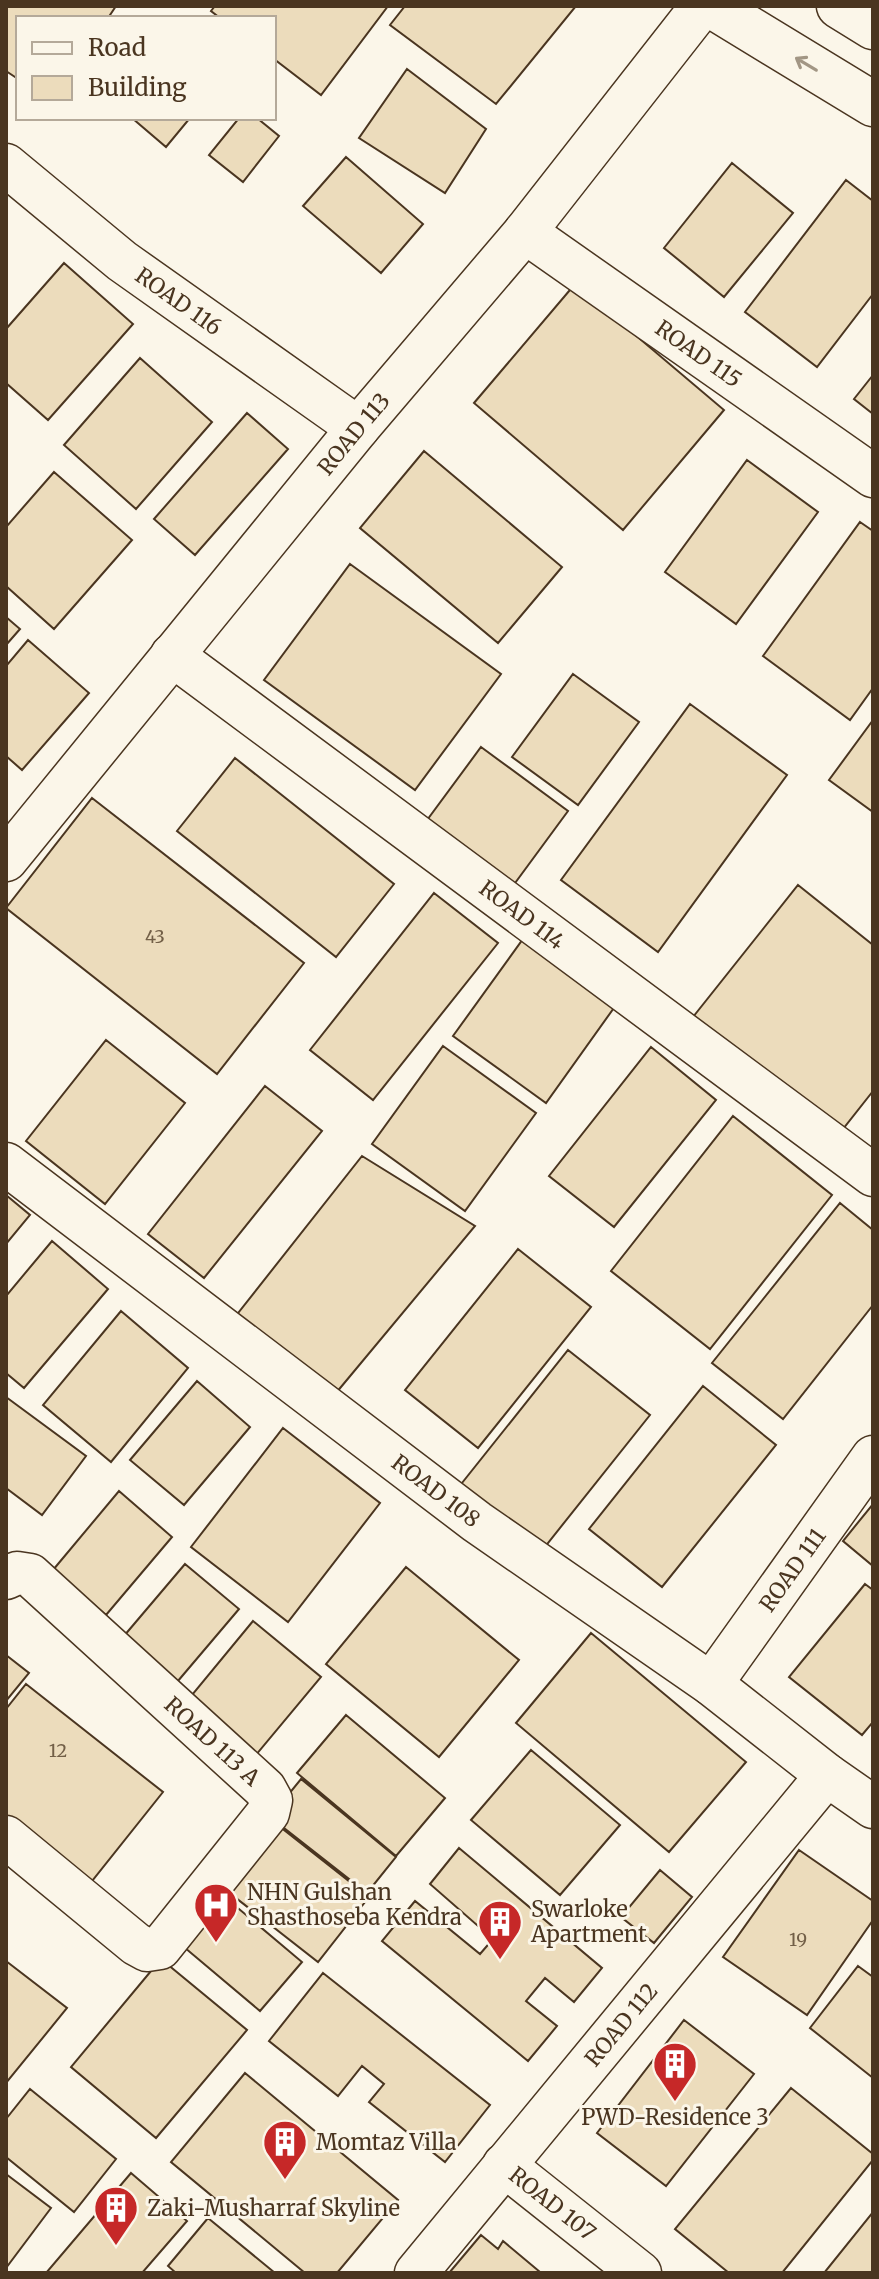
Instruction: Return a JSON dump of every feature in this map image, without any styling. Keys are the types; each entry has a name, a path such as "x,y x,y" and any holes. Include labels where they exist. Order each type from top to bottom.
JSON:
{"main road":[{"path":"712,6 873,104"}],"street":[{"name":"ROAD 113","path":"9,850 358,428 525,232 702,6"},
{"name":"ROAD 116","path":"6,165 122,261 358,428"},
{"name":"ROAD 115","path":"525,232 873,476"},
{"name":"ROAD 114","path":"172,655 873,1175"},
{"name":"ROAD 108","path":"6,1164 477,1522 711,1684 873,1807"},
{"name":"ROAD 111","path":"711,1684 873,1457"},
{"name":"ROAD 113 A","path":"6,1578 17,1573 30,1575 265,1789 271,1800 268,1813 160,1948 147,1950 6,1837"},
{"name":"ROAD 112","path":"416,2273 827,1775"},
{"name":"ROAD 107","path":"504,2165 640,2273"}],"building":[{"path":"6,6 116,6 109,16 16,16 16,78 6,71"},
{"path":"215,6 388,6 321,95 276,61 276,16 217,16 211,11"},
{"path":"405,6 576,6 496,104 390,25"},
{"path":"407,69 486,129 445,193 359,138"},
{"path":"134,120 188,120 166,147"},
{"path":"237,120 259,120 279,136 243,182 209,155"},
{"path":"346,157 423,224 381,273 303,206"},
{"path":"732,163 793,213 724,297 664,248"},
{"path":"846,180 873,201 873,294 817,367 745,312"},
{"path":"64,263 133,324 48,420 6,383 6,329"},
{"path":"575,284 724,410 623,530 474,403"},
{"path":"140,358 212,422 136,509 64,445"},
{"path":"873,375 873,414 854,399"},
{"path":"247,413 288,449 195,555 154,519"},
{"path":"424,451 562,567 498,643 360,528"},
{"path":"747,460 818,512 736,624 665,572"},
{"path":"54,472 132,540 54,629 6,586 6,527"},
{"path":"860,522 873,531 873,688 850,720 763,656"},
{"path":"350,564 501,674 415,790 264,680"},
{"path":"6,617 20,629 6,645"},
{"path":"28,640 89,693 22,770 6,756 6,666"},
{"path":"573,674 639,722 578,805 512,757"},
{"path":"690,704 787,775 658,952 561,880"},
{"path":"873,720 873,812 829,780"},
{"path":"481,747 568,811 507,894 419,831"},
{"path":"235,758 394,884 336,957 177,831"},
{"path":"92,798 304,963 217,1074 6,908"},
{"path":"798,885 873,945 873,1091 839,1134 693,1017"},
{"path":"434,893 498,943 373,1100 310,1050"},
{"path":"523,939 616,1005 546,1103 453,1036"},
{"path":"106,1040 185,1103 105,1204 26,1141"},
{"path":"443,1046 536,1113 465,1211 372,1144"},
{"path":"651,1047 716,1100 614,1227 549,1176"},
{"path":"265,1086 322,1131 204,1278 148,1234"},
{"path":"733,1116 832,1195 710,1349 611,1271"},
{"path":"362,1156 475,1226 331,1399 231,1322"},
{"path":"6,1195 30,1215 6,1244"},
{"path":"840,1203 873,1230 873,1305 783,1419 712,1363"},
{"path":"52,1241 108,1289 24,1388 6,1373 6,1296"},
{"path":"518,1249 591,1307 478,1448 405,1390"},
{"path":"121,1311 188,1368 111,1462 43,1405"},
{"path":"568,1350 650,1415 540,1553 458,1488"},
{"path":"197,1381 250,1427 184,1505 130,1460"},
{"path":"703,1386 776,1445 662,1587 589,1529"},
{"path":"6,1397 86,1456 42,1515 6,1488"},
{"path":"283,1428 380,1503 288,1622 191,1547"},
{"path":"119,1491 172,1537 106,1615 53,1570"},
{"path":"873,1504 873,1566 843,1541"},
{"path":"185,1564 239,1609 172,1688 118,1643"},
{"path":"406,1567 519,1660 439,1757 326,1664"},
{"path":"865,1584 873,1590 873,1722 862,1735 789,1677"},
{"path":"253,1621 321,1677 250,1762 182,1707"},
{"path":"591,1633 746,1762 669,1852 516,1723"},
{"path":"6,1655 29,1673 6,1701"},
{"path":"26,1684 163,1792 88,1886 6,1821 6,1709"},
{"path":"346,1715 445,1798 396,1856 297,1773"},
{"path":"531,1750 620,1825 560,1895 471,1820"},
{"path":"301,1779 396,1857 367,1893 270,1817"},
{"path":"270,1819 369,1897 318,1962 218,1884"},
{"name":"Swarloke Apartment","path":"459,1848 602,1968 574,2002 545,1978 526,2001 557,2026 528,2061 382,1941 415,1901 480,1954 493,1939 430,1884"},
{"path":"799,1850 873,1901 873,1920 807,2015 723,1957"},
{"path":"660,1870 692,1897 654,1943 621,1917"},
{"path":"214,1888 302,1962 260,2011 172,1937"},
{"path":"161,1959 247,2030 156,2138 71,2067"},
{"path":"6,1961 67,2008 6,2083"},
{"path":"858,1966 873,1977 873,2078 810,2028"},
{"path":"323,1973 490,2105 445,2162 369,2102 384,2084 362,2066 338,2096 269,2041"},
{"name":"PWD-Residence 3","path":"684,2020 754,2074 666,2186 597,2133"},
{"name":"Momtaz Villa","path":"245,2073 398,2200 337,2273 305,2273 171,2162"},
{"path":"791,2088 873,2154 873,2160 782,2273 729,2273 675,2229"},
{"path":"30,2089 116,2159 74,2212 6,2157 6,2119"},
{"name":"Zaki-Musharraf Skyline","path":"131,2173 187,2221 142,2273 46,2273"},
{"path":"6,2174 51,2208 6,2268"},
{"path":"873,2212 873,2273 824,2273"},
{"path":"208,2218 275,2273 176,2273 168,2266"},
{"path":"481,2235 498,2249 503,2241 540,2272 449,2273"}],"place":[{"name":"NHN Gulshan Shasthoseba Kendra","path":"216,1944"},
{"name":"Swarloke Apartment","path":"500,1961"},
{"name":"PWD-Residence 3","path":"675,2103"},
{"name":"Momtaz Villa","path":"285,2181"},
{"name":"Zaki-Musharraf Skyline","path":"116,2247"}]}
